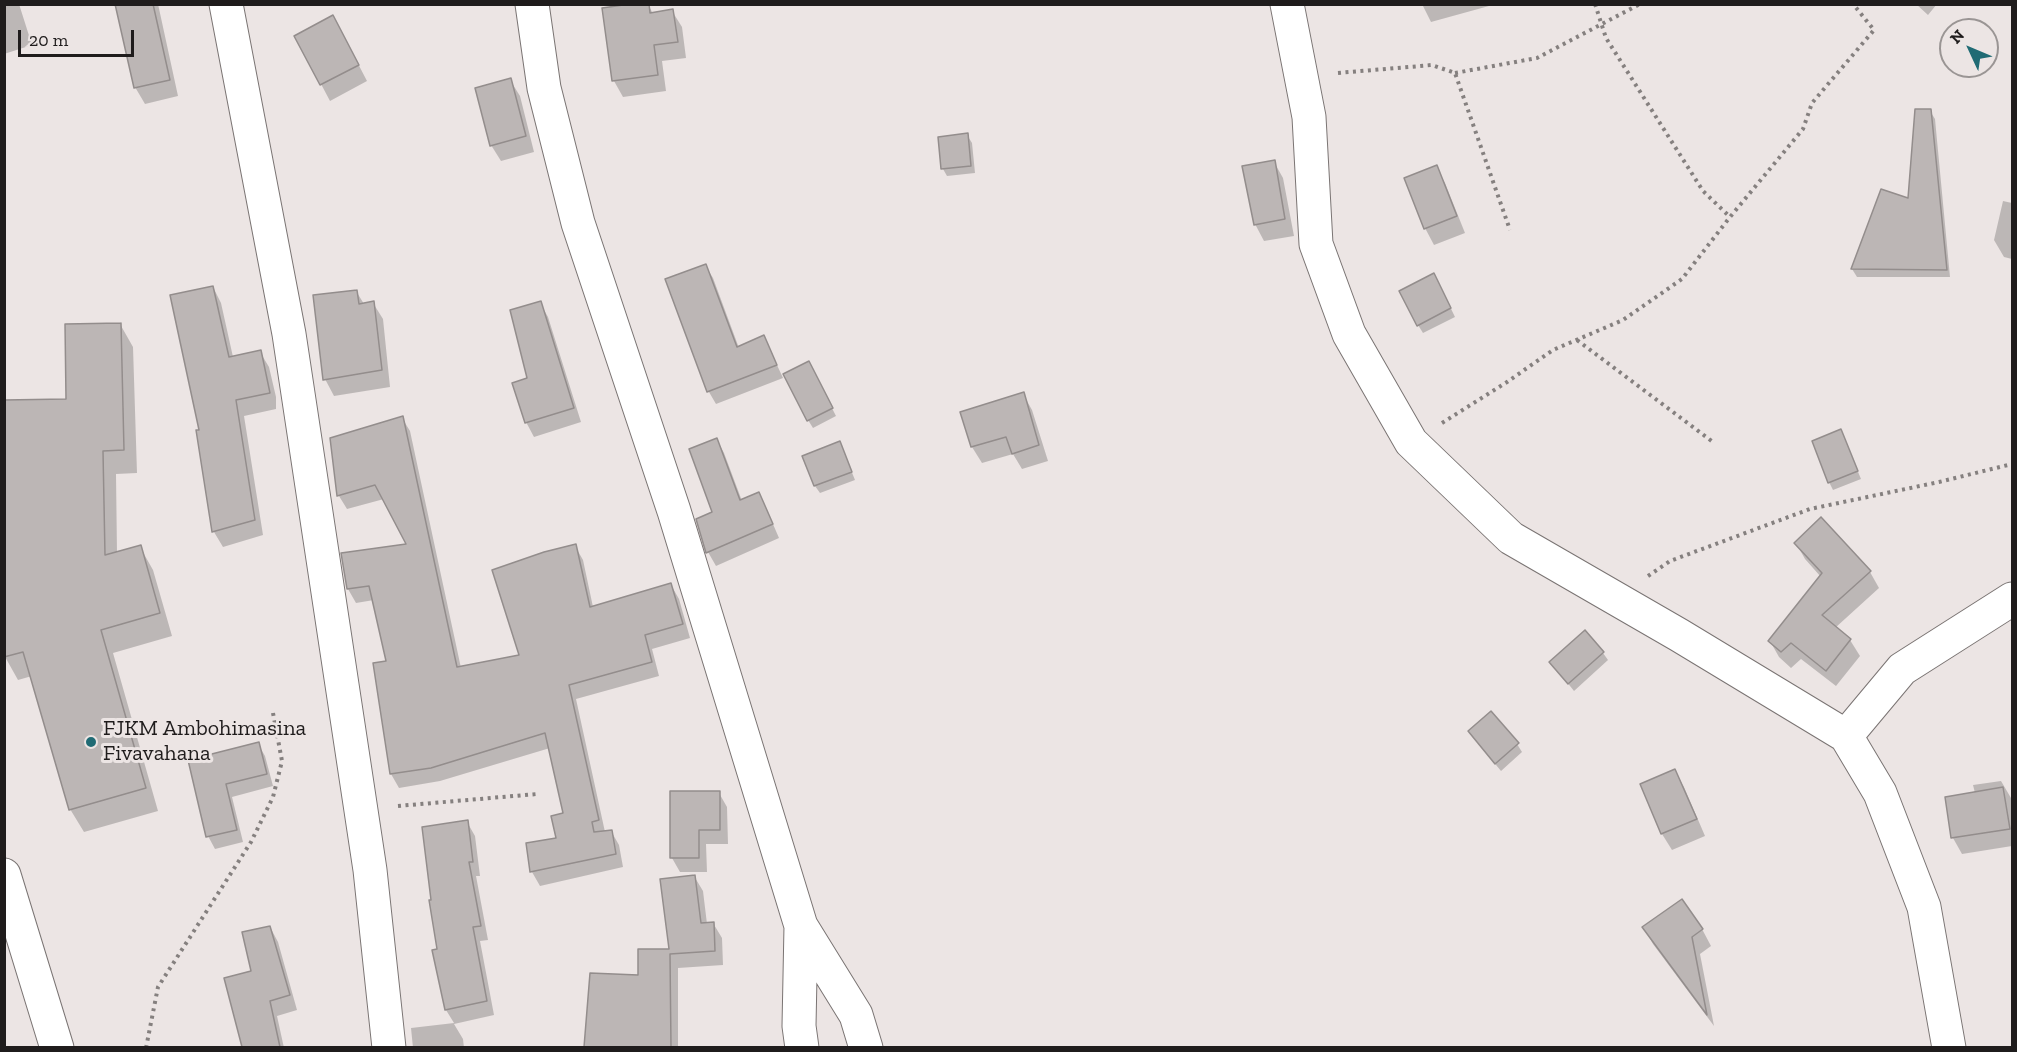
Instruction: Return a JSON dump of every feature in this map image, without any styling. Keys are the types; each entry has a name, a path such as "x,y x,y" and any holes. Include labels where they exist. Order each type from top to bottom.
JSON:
{"street":[{"path":"226,4 289,334 370,870 389,1047"},
{"path":"532,4 544,88 578,223 674,511 801,926 856,1015 866,1047"},
{"path":"1287,4 1309,117 1316,244 1348,334 1411,442 1511,538 1679,634 1846,736 1880,793 1924,908 1949,1047"},
{"path":"1846,736 1902,669 2013,599"},
{"path":"4,875 57,1047"},
{"path":"801,926 799,1026 802,1047"}],"path":[{"path":"1595,4 1606,38 1703,191 1730,217"},
{"path":"1301,76 1432,65 1455,73 1537,58 1640,4"},
{"path":"1411,442 1507,382 1553,350 1623,320 1682,279 1803,129 1812,103 1874,30 1853,4"},
{"path":"1455,73 1510,230"},
{"path":"1576,340 1713,442"},
{"path":"1615,598 1670,561 1810,509 1939,483 2013,464"},
{"path":"146,1047 158,987 251,842 273,797 282,761 273,713"},
{"path":"361,809 537,794"}],"building":[{"path":"115,4 153,4 170,80 134,88"},
{"path":"649,4 650,13 673,9 678,42 654,45 658,75 612,81 602,8"},
{"path":"333,15 359,65 320,85 294,36"},
{"path":"511,78 526,136 490,146 475,88"},
{"path":"1915,109 1931,109 1947,270 1851,269 1881,189 1908,198"},
{"path":"968,133 971,166 941,169 938,137"},
{"path":"1275,160 1285,219 1254,225 1242,166"},
{"path":"1437,165 1457,216 1424,229 1404,178"},
{"path":"706,264 737,347 764,335 777,365 707,392 665,279"},
{"path":"1434,273 1451,308 1417,326 1399,291"},
{"path":"213,286 229,357 261,350 270,393 236,400 255,520 212,532 196,430 199,430 170,295"},
{"path":"357,290 359,304 374,301 382,370 323,380 313,295"},
{"path":"541,301 574,408 525,423 512,383 527,378 510,310"},
{"path":"121,323 124,450 103,451 105,555 141,545 160,613 101,630 146,788 69,810 23,652 4,657 4,400 66,399 65,324"},
{"path":"809,361 833,408 807,421 783,374"},
{"path":"1024,392 1039,445 1012,454 1006,437 971,447 960,412"},
{"path":"403,416 457,667 519,655 492,570 544,552 576,544 590,607 671,583 683,624 645,635 652,662 569,685 599,820 592,822 594,832 612,830 616,854 530,872 526,843 556,838 551,816 563,813 545,733 431,768 390,774 373,663 386,661 369,586 347,589 341,553 406,544 375,485 337,496 330,438"},
{"path":"1841,429 1858,471 1828,483 1812,441"},
{"path":"717,438 740,500 759,492 773,524 706,553 696,519 712,512 689,449"},
{"path":"840,441 852,472 814,486 802,456"},
{"path":"1821,517 1871,571 1822,615 1851,639 1826,671 1791,643 1781,652 1768,641 1822,573 1794,543"},
{"path":"1585,630 1604,652 1568,684 1549,662"},
{"path":"1491,711 1519,743 1495,764 1468,731"},
{"path":"259,742 267,774 226,784 237,830 206,837 188,760"},
{"path":"1675,769 1697,819 1661,834 1640,784"},
{"path":"2003,787 2010,829 1951,838 1945,797"},
{"path":"670,791 720,791 720,830 699,830 699,858 670,858"},
{"path":"468,820 473,862 469,862 481,926 473,927 487,1001 445,1010 432,950 437,949 429,900 431,900 422,827"},
{"path":"695,875 701,923 714,922 715,951 670,954 671,1047 584,1047 590,973 638,975 638,949 669,949 660,879"},
{"path":"1682,899 1703,929 1692,937 1707,1015 1642,927"},
{"path":"270,926 290,995 270,1001 280,1047 242,1047 224,978 251,971 242,932"}],"place":[{"name":"FJKM Ambohimasina Fivavahana","path":"91,742"}]}
